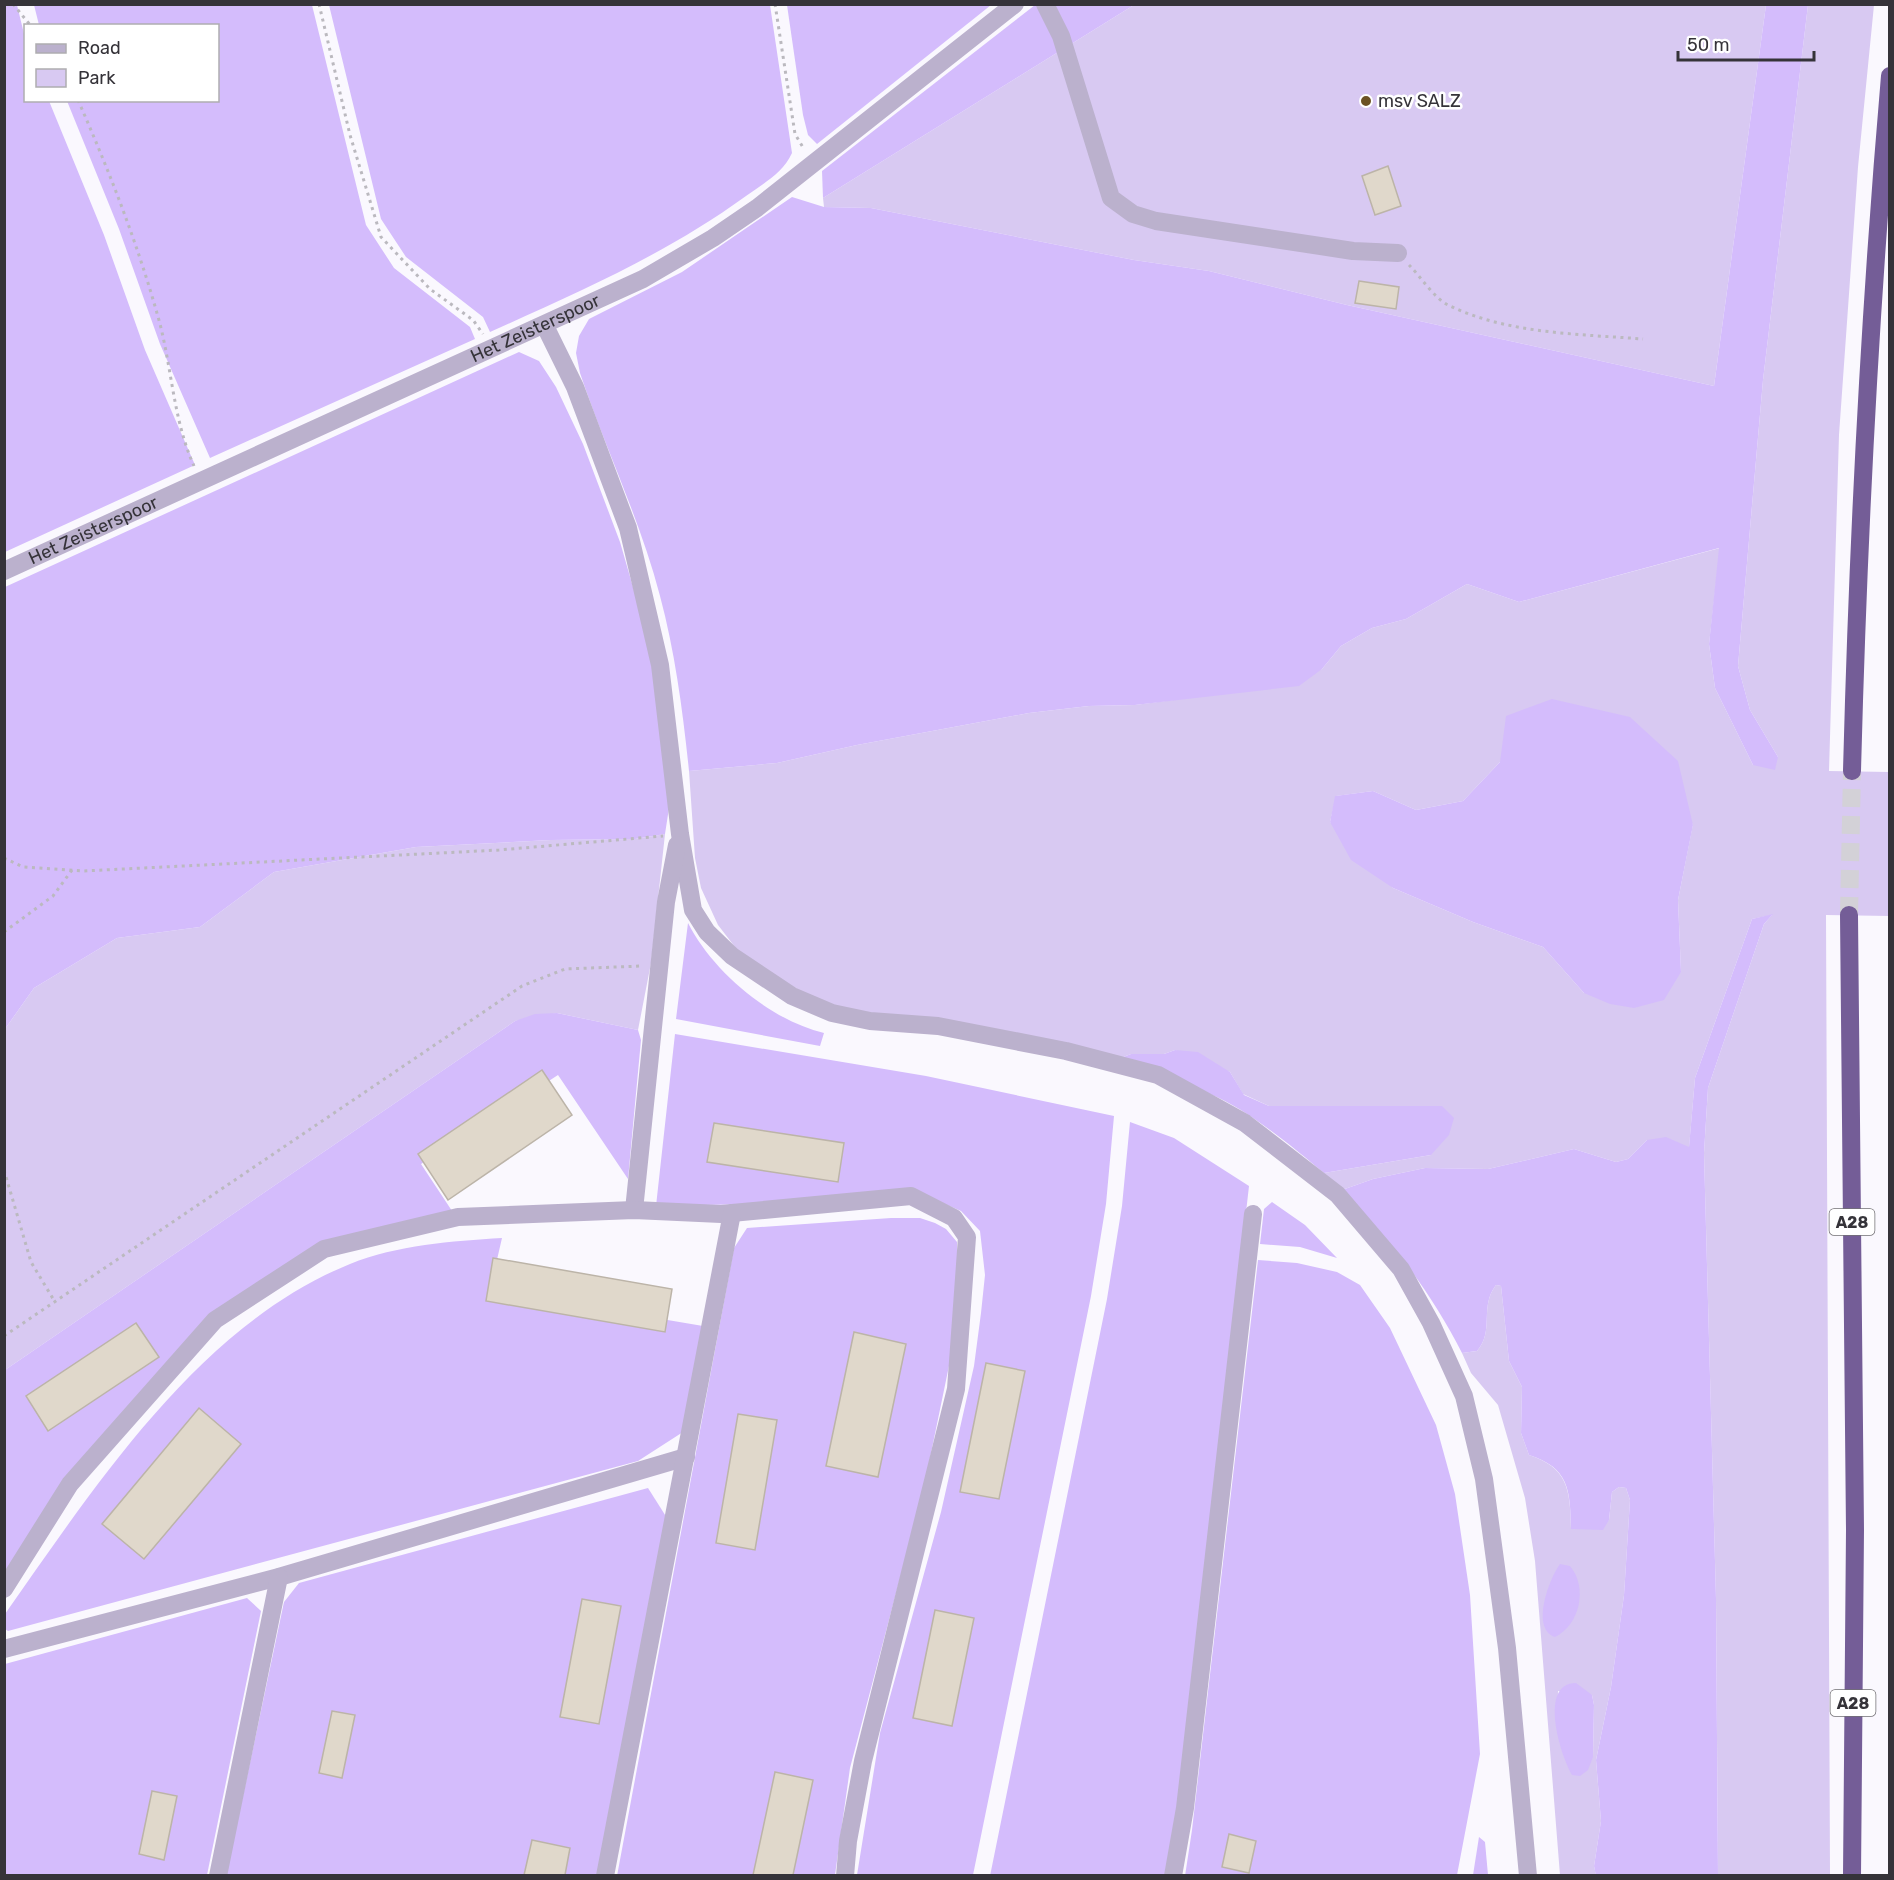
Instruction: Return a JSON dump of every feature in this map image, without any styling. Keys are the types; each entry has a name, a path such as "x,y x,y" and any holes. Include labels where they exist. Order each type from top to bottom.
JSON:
{"highway":[{"path":"1852,771 1858,540 1879,205 1890,76"},
{"name":"A28","path":"1850,915 1855,1530 1852,1875"}],"street":[{"name":"Het Zeisterspoor","path":"4,571 545,326 643,279 713,238 809,166 1014,4"},
{"path":"1045,4 1061,36 1111,198 1133,214 1156,220 1353,251 1398,253"},
{"path":"545,326 575,387 627,528 660,665 680,834 693,910 707,932 732,956 792,996 832,1013 861,1019 938,1026 1066,1051 1158,1075 1245,1123 1337,1194 1401,1269 1431,1323 1464,1396 1484,1479 1507,1648 1528,1875"},
{"path":"634,1210 666,902 680,834"},
{"path":"4,1589 70,1484 215,1320 324,1249 458,1216 634,1210 732,1213 911,1196 954,1218 967,1238 956,1389 863,1761 848,1841 845,1875"},
{"path":"605,1875 732,1213"},
{"path":"1173,1875 1185,1808 1253,1214"},
{"path":"4,1649 279,1577 686,1456"},
{"path":"219,1875 279,1577"}],"path":[{"path":"13,4 29,24"},
{"path":"319,4 350,135 381,237 430,288 473,320 492,350"},
{"path":"775,4 795,134 806,153 809,166"},
{"path":"79,102 117,193 160,325 185,446 201,481"},
{"path":"1398,253 1446,304 1504,324 1564,333 1643,339"},
{"path":"4,858 23,867 72,870 499,850 680,834"},
{"path":"4,932 53,896 72,870"},
{"path":"4,1336 522,986 565,969 659,965"},
{"path":"4,1170 31,1262 55,1302"}],"green space":[{"name":"msv SALZ","path":"1134,5 1766,5 1714,386 1347,305 1209,271 1134,260 871,208 824,207 823,198"},
{"path":"1808,5 1874,5 1858,167 1839,435 1829,771 1889,772 1890,916 1826,915 1830,1875 1718,1875 1716,1598 1704,1153 1708,1088 1764,924 1772,915 1752,919 1695,1078 1689,1148 1647,1140 1628,1159 1616,1162 1574,1149 1488,1169 1425,1168 1373,1179 1342,1190 1324,1173 1431,1155 1335,1108 1269,1106 1243,1094 1230,1072 1175,1050 1164,1054 1131,1054 1113,1061 826,1006 742,956 718,925 701,888 695,858 689,771 777,763 857,745 1029,713 1089,706 1135,705 1257,689 1322,669 1341,646 1372,628 1406,619 1467,584 1519,602 1720,548 1709,644 1715,688 1753,765 1778,757 1750,710 1738,666 1763,380","holes":["1500,762 1693,824 1678,900 1681,972 1584,993 1543,947 1473,922 1393,888 1330,822 1336,796 1373,791 1416,810 1463,801"]},
{"path":"665,834 651,963 638,1030 557,1013 515,1021 5,1370 5,1029 34,988 117,938 200,927 274,872 416,847 551,840 635,839"},
{"path":"1496,1285 1501,1286 1509,1361 1522,1387 1521,1433 1529,1455 1552,1467 1565,1483 1570,1503 1571,1529 1609,1520 1612,1492 1619,1487 1626,1488 1630,1500 1624,1595 1611,1687 1596,1760 1601,1821 1594,1866 1596,1875 1560,1875 1535,1561 1525,1498 1498,1405 1471,1373 1462,1353 1477,1351 1482,1343 1491,1293","holes":["1558,1691 1592,1695 1594,1705 1593,1757 1557,1732"]}],"shaded area":[{"path":"787,4 991,5 817,144 808,135 803,115"},
{"path":"4,5 17,5 24,34 24,102 49,102 104,235 145,350 195,465 5,552"},
{"path":"34,5 312,5 366,225 394,268 470,327 475,339 210,458 160,344 119,229 67,102 219,102 219,24 39,24"},
{"path":"329,5 770,5 792,153 784,166 772,177 685,236 589,287 490,332 483,317 406,257 381,219"},
{"path":"1035,5 1134,5 823,198 822,171"},
{"path":"1766,5 1808,5 1763,380 1738,666 1750,710 1778,757 1775,770 1753,765 1715,688 1709,644 1719,548 1519,602 1467,584 1406,619 1372,628 1341,646 1322,669 1299,686 1135,705 1089,706 1029,713 857,745 777,763 689,771 678,682 660,596 643,539 580,373 576,353 579,336 589,319 682,272 792,197 824,207 871,208 1134,260 1209,271 1347,305 1714,386"},
{"path":"519,352 539,361 556,387 583,444 620,542 646,632 656,681 669,808 665,834 635,839 551,840 416,847 274,872 200,927 117,938 34,988 5,1029 5,587"},
{"path":"1552,699 1630,717 1678,761 1693,825 1678,900 1681,972 1664,1000 1634,1008 1610,1004 1584,993 1543,947 1473,922 1393,888 1351,860 1330,822 1335,796 1373,791 1416,810 1463,801 1500,762 1506,716"},
{"path":"1773,914 1764,924 1708,1088 1704,1153 1716,1598 1718,1875 1596,1876 1594,1866 1601,1821 1596,1760 1611,1687 1624,1595 1630,1500 1626,1488 1619,1487 1612,1492 1609,1520 1603,1530 1571,1529 1570,1503 1565,1483 1553,1467 1529,1455 1521,1433 1522,1387 1509,1361 1501,1286 1496,1285 1488,1302 1485,1335 1482,1343 1477,1351 1462,1353 1437,1309 1408,1267 1377,1228 1342,1190 1373,1179 1425,1168 1488,1169 1574,1149 1616,1162 1628,1159 1647,1140 1666,1137 1689,1147 1695,1078 1752,919"},
{"path":"688,923 712,959 745,992 783,1017 824,1033 820,1046 676,1019"},
{"path":"557,1013 638,1030 641,1040 628,1179 558,1075 421,1164 456,1217 359,1238 211,1324 5,1573 5,1370 515,1021 535,1014"},
{"path":"675,1034 926,1076 1114,1116 1106,1204 1091,1296 973,1875 857,1875 880,1733 941,1512 974,1366 985,1275 980,1231 961,1211 936,1200 656,1206"},
{"path":"1175,1050 1198,1052 1230,1072 1244,1095 1269,1106 1442,1106 1454,1118 1449,1135 1431,1155 1324,1173 1269,1129 1224,1101 1174,1080 1113,1061 1131,1054 1164,1054"},
{"path":"1130,1122 1174,1138 1249,1186 1185,1749 1168,1875 990,1876 1107,1299 1122,1206"},
{"path":"1272,1202 1305,1225 1337,1258 1300,1247 1260,1244 1264,1209"},
{"path":"920,1218 935,1223 946,1229 957,1242 957,1327 924,1487 850,1768 835,1875 617,1876 734,1248 747,1228"},
{"path":"502,1238 490,1290 703,1326 683,1432 638,1461 8,1631 5,1629 5,1614 114,1463 198,1368 245,1326 296,1291 350,1264 406,1248"},
{"path":"1258,1260 1297,1263 1337,1272 1360,1285 1390,1328 1436,1425 1455,1494 1470,1595 1480,1754 1457,1875 1185,1876"},
{"path":"648,1488 667,1518 600,1875 226,1876 284,1602 299,1583"},
{"path":"1560,1564 1570,1566 1576,1575 1580,1595 1579,1605 1570,1624 1555,1637 1548,1632 1543,1614 1547,1592"},
{"path":"247,1598 261,1611 207,1875 5,1876 5,1664"},
{"path":"1576,1683 1592,1695 1594,1705 1593,1757 1588,1770 1580,1776 1572,1775 1567,1765 1555,1721 1558,1695 1564,1686"},
{"path":"1479,1837 1485,1842 1488,1875 1473,1875"}],"building":[{"path":"1388,166 1401,206 1375,215 1362,176"},
{"path":"1359,281 1399,287 1396,309 1355,303"},
{"path":"542,1070 572,1115 448,1200 418,1154"},
{"path":"714,1123 844,1143 838,1182 707,1162"},
{"path":"493,1258 672,1289 665,1332 486,1301"},
{"path":"136,1323 159,1357 48,1431 26,1396"},
{"path":"854,1332 906,1344 878,1477 826,1466"},
{"path":"986,1363 1025,1371 999,1499 960,1492"},
{"path":"199,1408 241,1444 144,1559 102,1524"},
{"path":"738,1414 777,1420 755,1550 716,1543"},
{"path":"582,1599 621,1606 599,1724 560,1717"},
{"path":"935,1610 974,1618 952,1726 913,1718"},
{"path":"332,1711 355,1715 342,1778 319,1773"},
{"path":"775,1772 813,1780 793,1875 753,1875"},
{"path":"152,1791 177,1796 164,1860 139,1854"},
{"path":"1229,1834 1256,1841 1249,1873 1222,1867"},
{"path":"532,1840 570,1848 565,1875 524,1875"}],"tunnel":[{"path":"1849,915 1852,771"}],"place":[{"name":"msv SALZ","path":"1366,101"}]}
